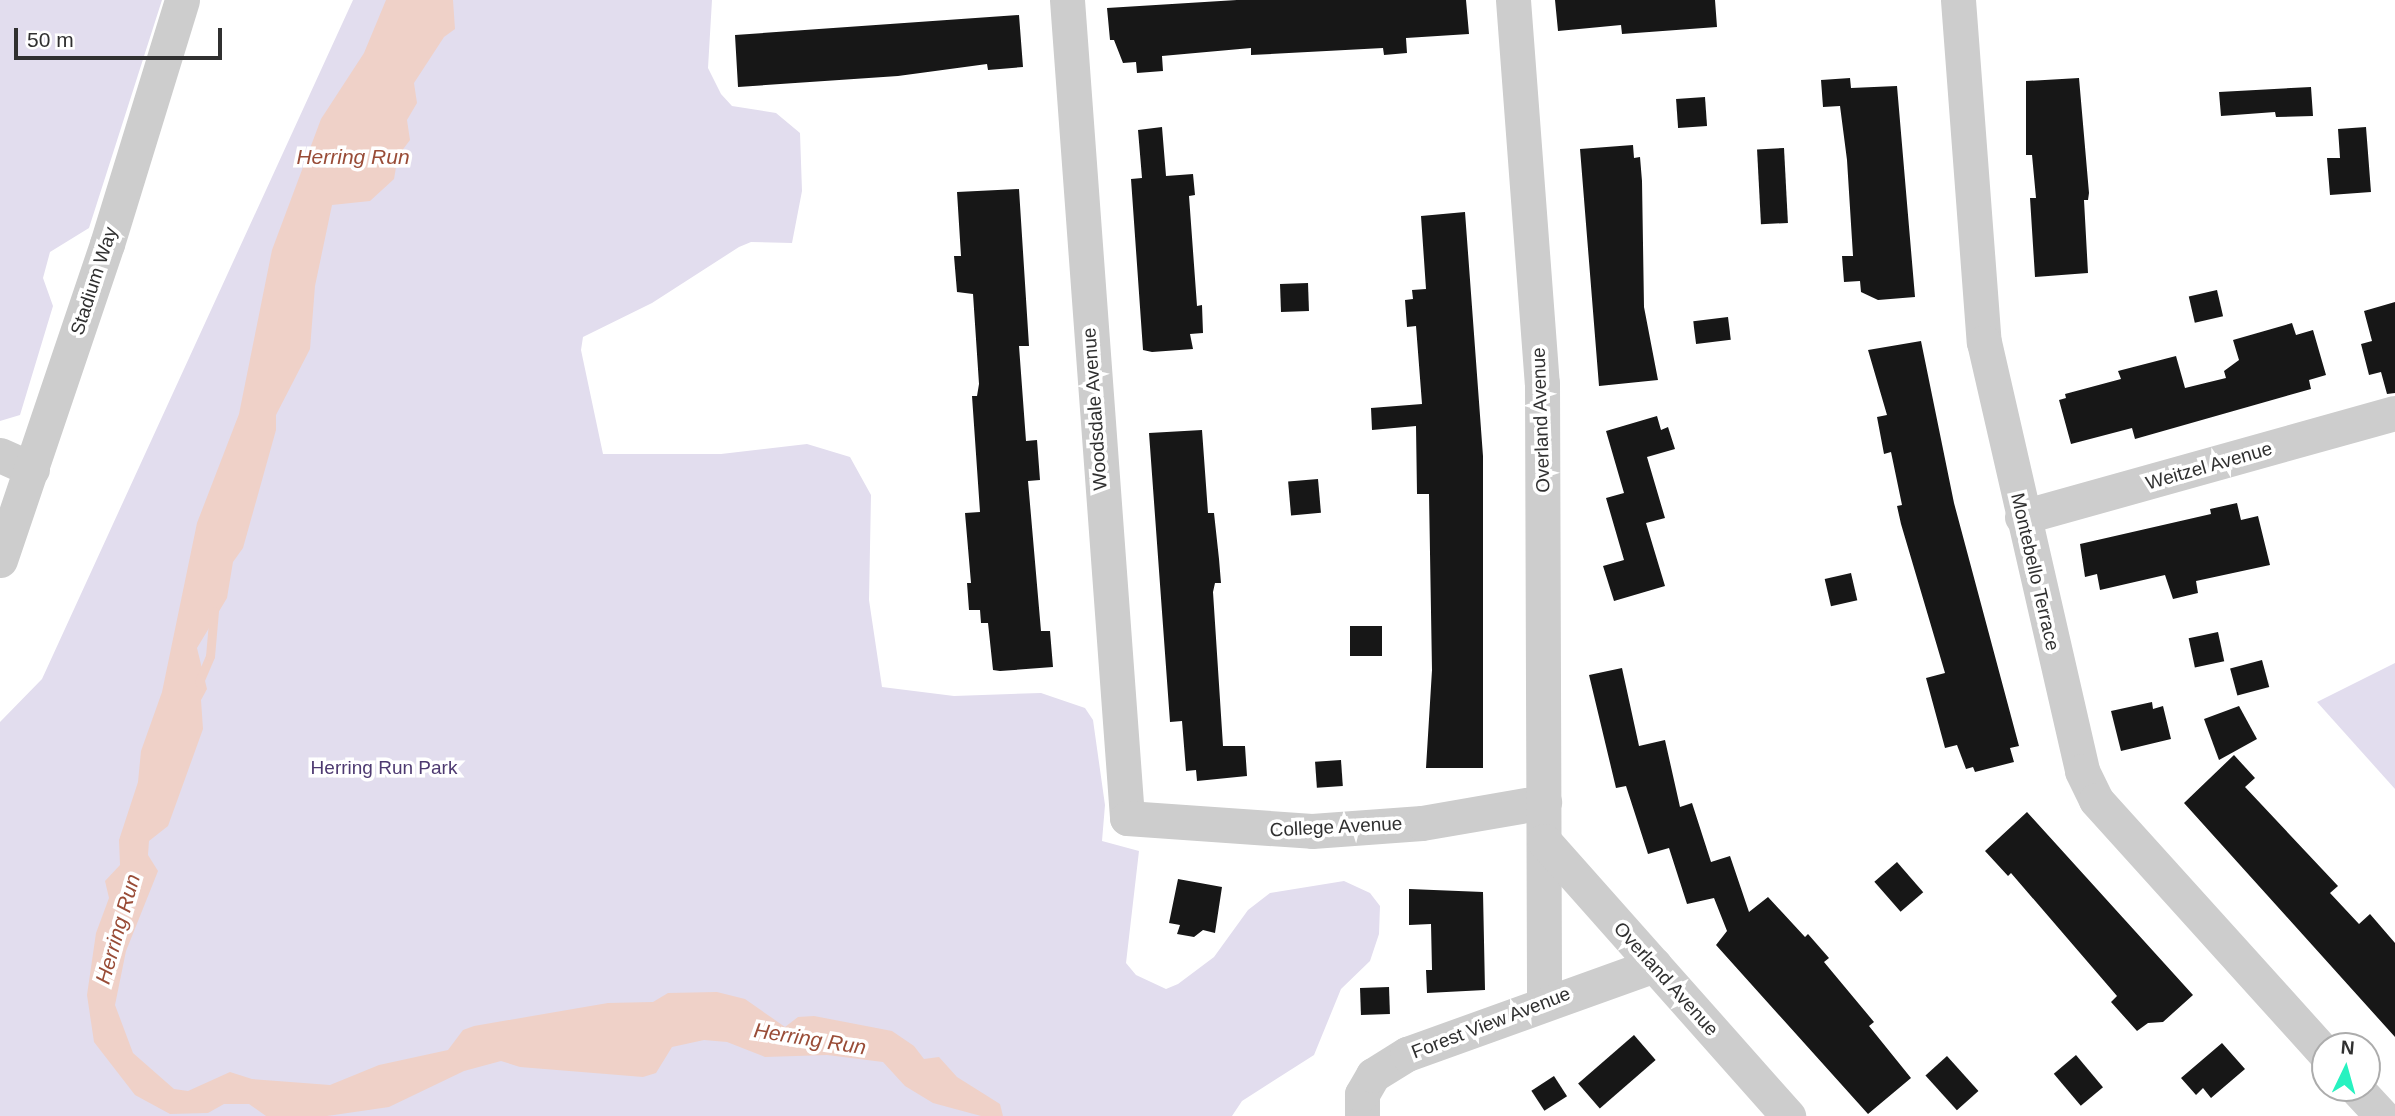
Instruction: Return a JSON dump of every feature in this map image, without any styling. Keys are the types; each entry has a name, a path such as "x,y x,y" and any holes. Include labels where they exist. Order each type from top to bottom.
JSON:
{"street":[{"name":"Stadium Way","path":"0,560 32,469 182,0"},
{"name":"Woodsdale Avenue","path":"1067,0 1127,818"},
{"name":"Overland Avenue","path":"1513,0 1542,383 1545,1002"},
{"name":"Montebello Terrace","path":"1958,0 1978,310 2022,517 2088,786 2311,1037"},
{"name":"Weitzel Avenue","path":"2022,517 2395,413"},
{"path":"0,455 32,469"},
{"name":"College Avenue","path":"1127,818 1312,831 1422,822 1544,802"},
{"name":"Overland Avenue","path":"1545,841 1788,1116"},
{"name":"Forest View Avenue","path":"1362,1116 1362,1094 1373,1075 1396,1061 1545,1002 1654,965"},
{"path":"2369,1102 2382,1116"}],"green space":[{"path":"0,0 162,0 89,228 50,252 43,278 53,306 20,415 0,421"},
{"name":"Herring Run Park","path":"353,0 712,0 708,68 721,94 732,106 776,113 800,133 802,191 792,243 751,242 739,247 652,303 583,337 581,350 603,454 721,454 807,444 850,457 871,495 869,600 882,687 954,696 1041,693 1085,708 1093,720 1105,805 1102,841 1139,851 1126,963 1136,975 1166,989 1178,984 1214,957 1248,910 1270,893 1344,881 1370,893 1380,906 1379,934 1370,961 1341,989 1314,1055 1242,1101 1232,1116 0,1116 0,722 42,679"},
{"path":"2395,663 2395,789 2317,702"}],"water":[{"name":"Herring Run","path":"386,0 453,0 455,29 444,37 414,83 417,103 407,120 410,140 398,156 394,179 370,201 332,205 315,286 310,349 276,415 276,430 243,548 233,562 227,598 197,648 207,689 201,700 203,729 168,826 149,841 148,855 158,871 126,951 115,1005 133,1053 174,1089 188,1091 230,1072 252,1079 330,1085 379,1065 448,1050 463,1030 474,1026 608,1003 653,1002 668,993 717,992 745,999 785,1027 798,1017 814,1016 892,1031 914,1046 924,1059 939,1057 957,1077 1000,1104 1003,1116 981,1116 933,1103 905,1086 883,1062 827,1055 765,1057 727,1042 704,1040 672,1047 656,1073 643,1077 520,1067 501,1061 464,1071 389,1107 327,1116 266,1116 249,1104 224,1104 208,1113 170,1114 135,1095 94,1042 87,995 96,933 109,898 105,881 120,865 119,840 138,782 141,751 162,692 197,523 239,414 272,250 321,119 364,53"}],"building":[{"path":"1237,0 1466,0 1469,34 1406,38 1407,53 1384,55 1383,48 1251,55 1251,48 1162,56 1163,71 1137,73 1136,62 1123,63 1114,40 1110,40 1107,8"},
{"path":"1555,0 1715,0 1717,27 1622,34 1621,25 1558,31"},
{"path":"1019,15 1023,67 988,70 987,64 898,76 738,87 735,35"},
{"path":"1850,78 1851,88 1897,86 1915,297 1878,300 1861,292 1860,281 1844,282 1842,256 1853,256 1847,160 1840,106 1823,107 1821,80"},
{"path":"2079,78 2089,193 2088,200 2084,200 2088,273 2035,277 2030,198 2036,198 2032,155 2026,155 2026,81"},
{"path":"2311,87 2313,116 2276,117 2275,112 2221,116 2219,92"},
{"path":"1705,97 1707,126 1678,128 1676,99"},
{"path":"1162,127 1166,176 1193,174 1195,195 1189,196 1197,306 1202,305 1203,333 1190,334 1193,349 1152,352 1143,350 1131,179 1142,178 1138,130"},
{"path":"2366,127 2371,192 2330,195 2327,158 2340,158 2338,129"},
{"path":"1633,145 1634,158 1640,157 1642,181 1644,307 1658,380 1599,386 1580,149"},
{"path":"1784,148 1788,223 1761,224 1757,149"},
{"path":"1019,189 1029,346 1019,346 1026,441 1037,440 1040,480 1028,481 1041,631 1050,631 1053,667 1000,671 993,670 988,623 981,623 980,610 969,610 967,583 971,583 965,513 980,512 972,396 977,396 979,384 973,294 957,292 954,256 961,256 957,192"},
{"path":"1465,212 1483,456 1483,768 1426,768 1432,670 1429,494 1417,494 1416,426 1372,430 1371,408 1422,404 1416,326 1407,327 1405,300 1413,299 1412,290 1426,289 1421,216"},
{"path":"1308,283 1309,311 1281,312 1280,284"},
{"path":"2217,290 2223,316 2195,323 2189,297"},
{"path":"2395,302 2395,393 2387,394 2381,372 2369,375 2361,344 2372,341 2364,311"},
{"path":"1728,317 1731,340 1696,344 1693,321"},
{"path":"2292,323 2296,335 2313,330 2326,375 2309,380 2311,389 2135,439 2132,428 2071,444 2059,400 2066,398 2065,394 2121,379 2118,371 2176,356 2185,388 2226,378 2224,371 2239,360 2233,340"},
{"path":"1921,341 1954,503 2019,746 2010,748 2014,762 1975,772 1973,767 1966,769 1957,745 1945,748 1926,678 1945,673 1901,524 1897,506 1902,505 1891,452 1884,454 1877,417 1887,415 1868,350"},
{"path":"1657,416 1661,430 1668,427 1675,449 1647,457 1665,518 1646,523 1665,586 1614,601 1603,566 1624,560 1606,498 1624,493 1606,431"},
{"path":"1202,430 1208,513 1214,513 1221,583 1215,583 1213,592 1223,746 1245,746 1247,776 1197,781 1196,770 1186,771 1182,721 1170,722 1149,433"},
{"path":"1318,479 1321,513 1291,515 1288,482"},
{"path":"2237,503 2241,520 2258,516 2270,565 2196,581 2198,593 2173,599 2165,575 2100,590 2097,574 2085,577 2080,544 2211,514 2210,509"},
{"path":"1851,573 1857,600 1831,606 1825,579"},
{"path":"1350,626 1382,626 1382,656 1350,656"},
{"path":"2218,632 2224,661 2195,668 2189,638"},
{"path":"2262,660 2269,687 2237,696 2230,669"},
{"path":"1622,668 1639,746 1665,740 1680,807 1692,803 1711,862 1730,856 1749,912 1768,897 1805,937 1808,934 1829,958 1824,962 1874,1022 1869,1026 1911,1078 1868,1114 1716,945 1727,931 1714,898 1687,904 1669,848 1648,854 1626,786 1616,788 1589,675"},
{"path":"2152,702 2153,709 2163,706 2171,739 2121,751 2111,711"},
{"path":"2239,706 2257,739 2219,760 2204,719"},
{"path":"2234,755 2255,778 2245,787 2338,886 2330,893 2359,924 2370,914 2395,943 2395,1037 2184,803"},
{"path":"1341,760 1343,786 1317,788 1315,762"},
{"path":"2027,812 2193,995 2163,1022 2148,1023 2137,1031 2111,1002 2117,996 2011,873 2008,876 1985,851"},
{"path":"1897,862 1923,892 1901,912 1874,882"},
{"path":"1178,879 1222,887 1215,933 1203,930 1194,937 1177,934 1180,925 1169,923"},
{"path":"1409,889 1483,892 1485,990 1427,993 1426,970 1432,970 1431,924 1409,925"},
{"path":"1389,987 1390,1014 1361,1015 1360,988"},
{"path":"1634,1035 1656,1060 1600,1108 1578,1084"},
{"path":"2222,1043 2245,1069 2211,1098 2203,1088 2196,1095 2181,1078"},
{"path":"2076,1055 2103,1087 2081,1106 2054,1074"},
{"path":"1947,1056 1978,1091 1957,1110 1925,1075"},
{"path":"1554,1076 1567,1096 1544,1111 1531,1091"}],"waterway":[{"name":"Herring Run","path":"199,682 210,656 214,611"}]}
